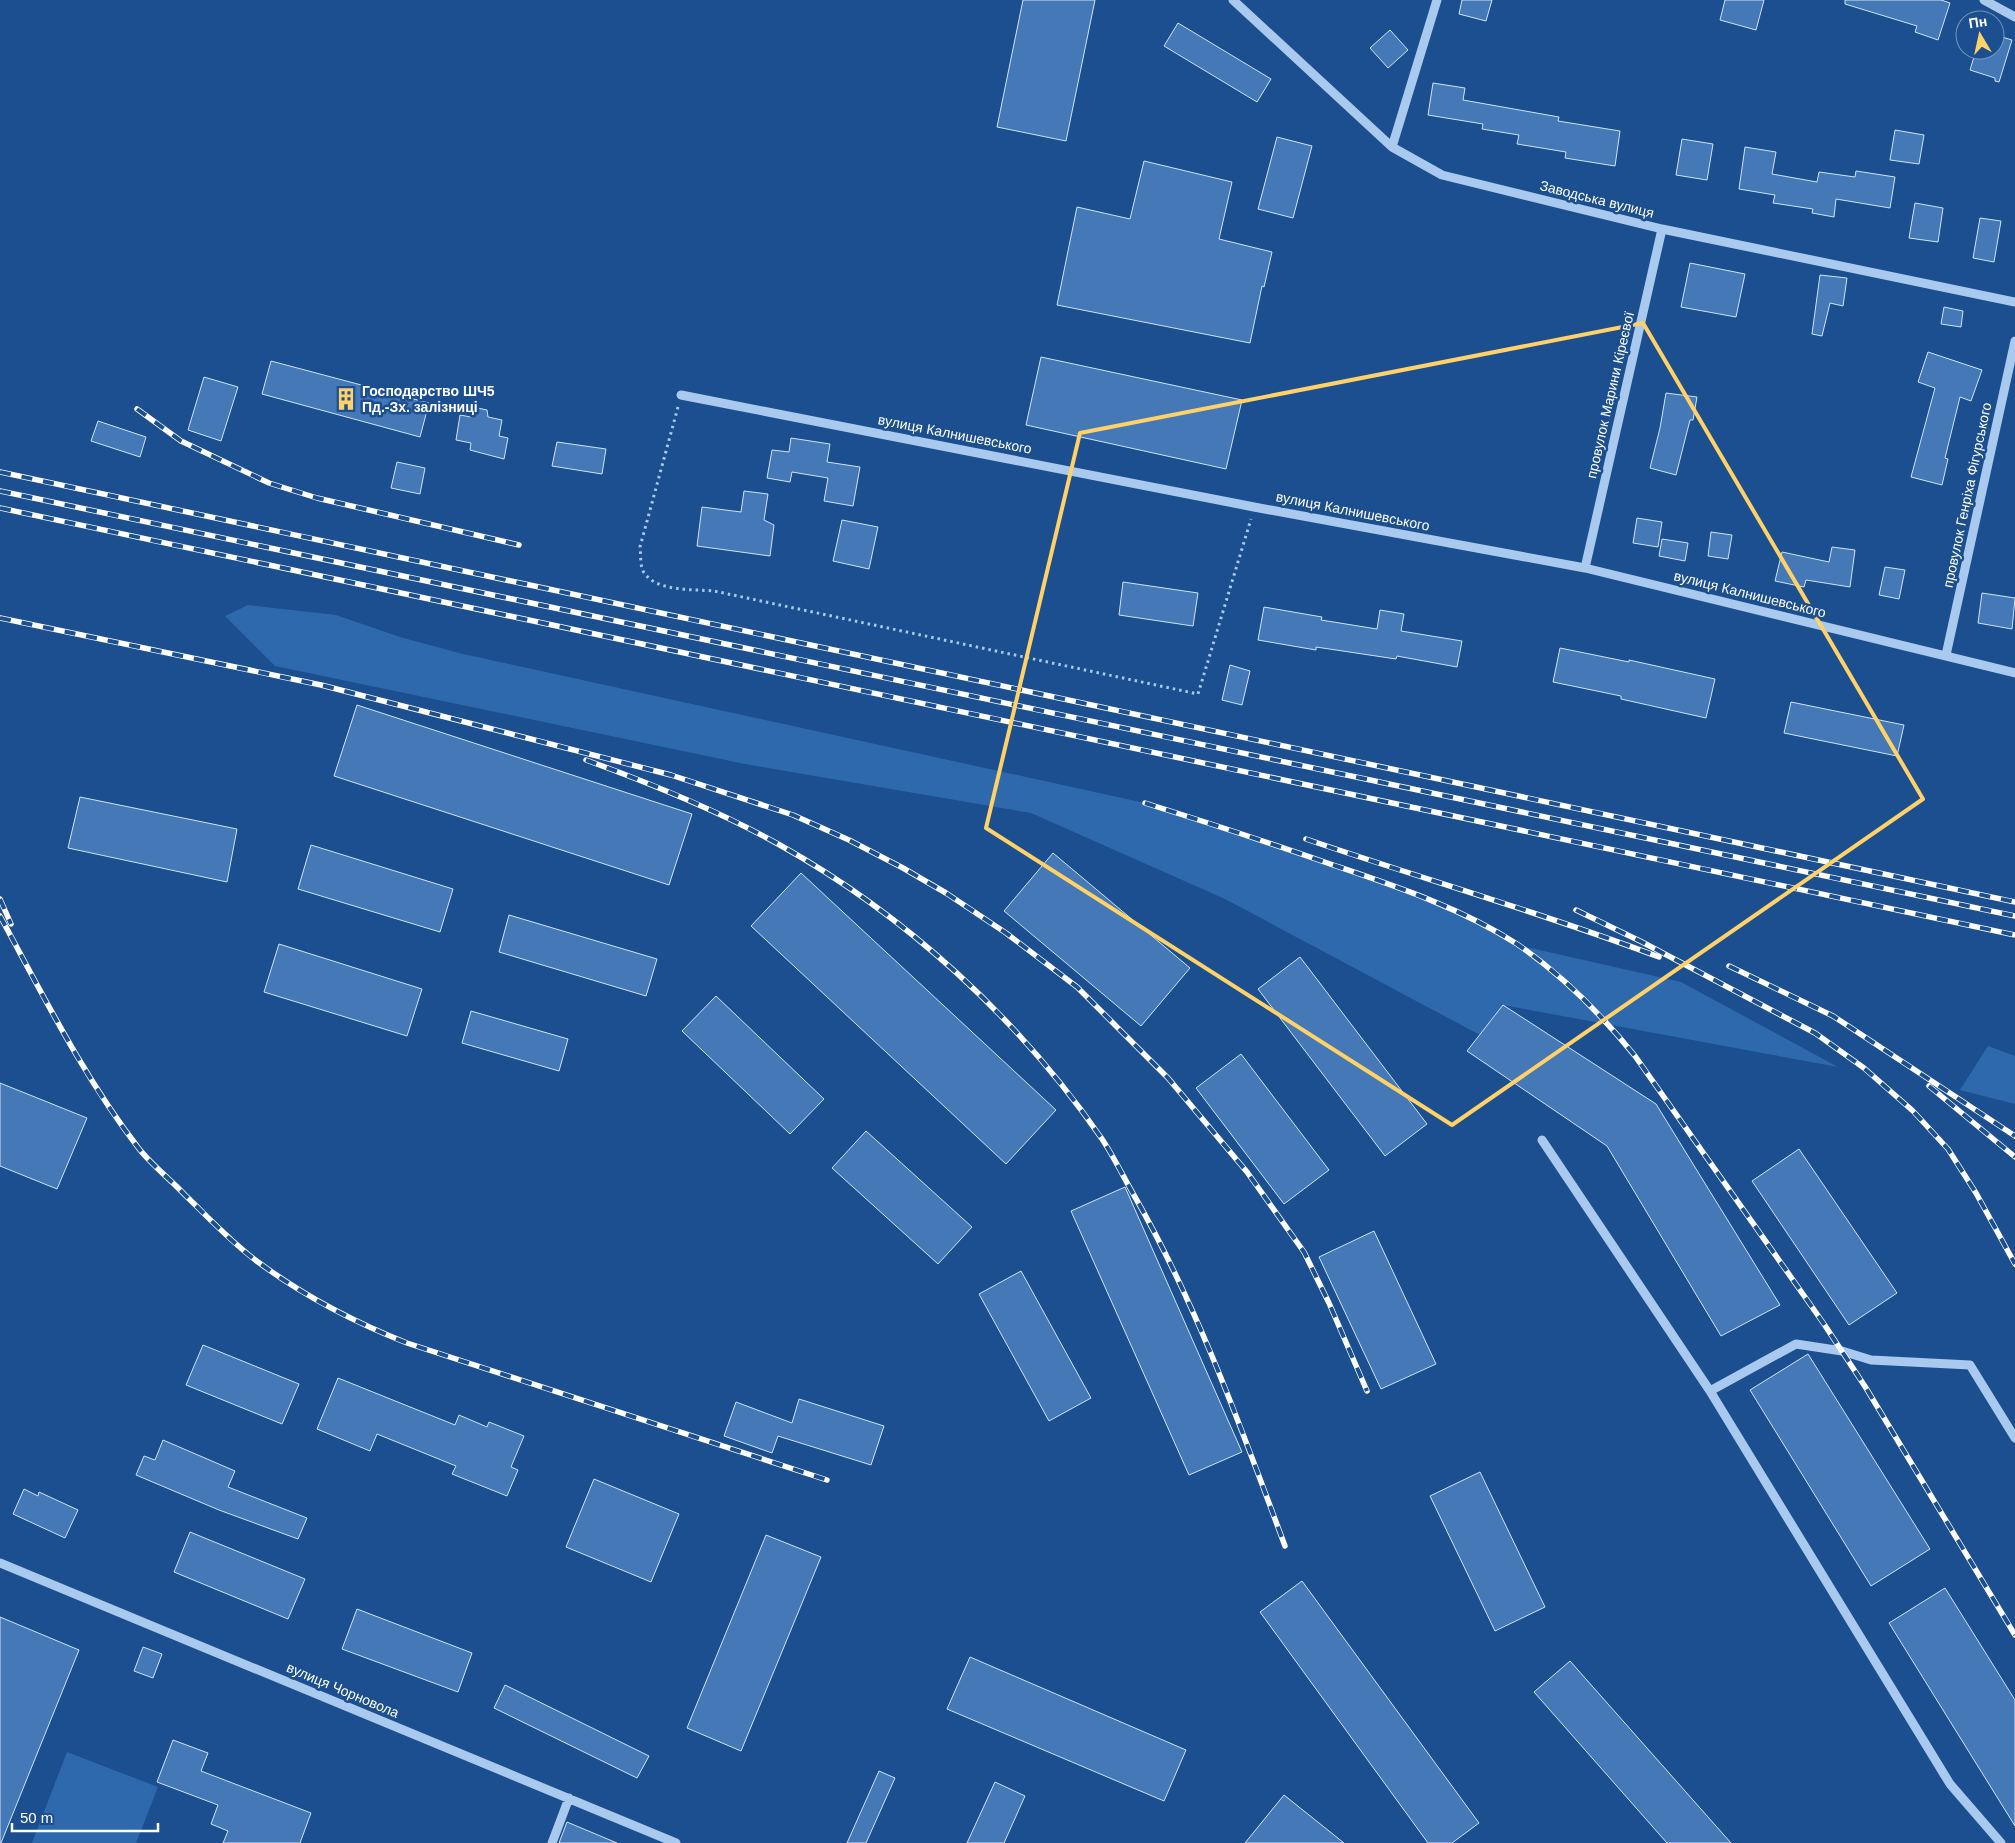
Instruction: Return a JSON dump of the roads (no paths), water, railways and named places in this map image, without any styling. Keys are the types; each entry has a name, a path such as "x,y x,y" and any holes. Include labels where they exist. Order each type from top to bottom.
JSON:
{"street":[{"name":"Заводська вулиця","path":"1234,0 1392,148 1442,175 1662,229 2015,302"},
{"path":"1392,148 1438,0"},
{"path":"1984,0 2015,17"},
{"name":"провулок Марини Кіреєвої","path":"1585,568 1662,229"},
{"name":"провулок Генріха Фігурського","path":"1946,655 2015,340"},
{"name":"вулиця Калнишевського","path":"681,395 1585,568 2015,673"},
{"path":"1542,1140 1710,1391 1950,1784 2001,1843"},
{"path":"1710,1391 1796,1344 1842,1351 1871,1360 1970,1366 2015,1438"},
{"name":"вулиця Чорновола","path":"0,1563 676,1843"},
{"path":"552,1843 568,1798"}],"railway":[{"path":"137,409 181,441 269,483 317,498 519,545"},
{"path":"0,472 2015,902"},
{"path":"0,491 2015,916"},
{"path":"0,508 2015,935"},
{"path":"0,618 321,685 671,775 793,815 849,840 903,868 946,893 1006,933 1077,987 1168,1078 1247,1172 1304,1252 1329,1303 1367,1391"},
{"path":"586,760 660,788 732,820 778,844 825,872 871,903 957,973 1034,1052 1102,1139 1158,1239 1179,1281 1217,1368 1285,1546"},
{"path":"1145,803 1429,899 1496,931 1517,944 1550,969 1580,996 1609,1025 1635,1056 1824,1324 1866,1388 2015,1635"},
{"path":"1306,839 1571,926 1659,957"},
{"path":"0,899 11,924"},
{"path":"1576,910 1642,942 1815,1033 1864,1068 1913,1111 1948,1149 1976,1193 2015,1264"},
{"path":"0,916 82,1065 140,1150 229,1238 275,1274 330,1307 407,1343 827,1480"},
{"path":"1729,966 1833,1016 2015,1136"},
{"path":"1929,1086 2015,1157"}],"place":[{"name":"Господарство ШЧ5 Пд.-Зх. залізниці","path":"346,399"}]}
